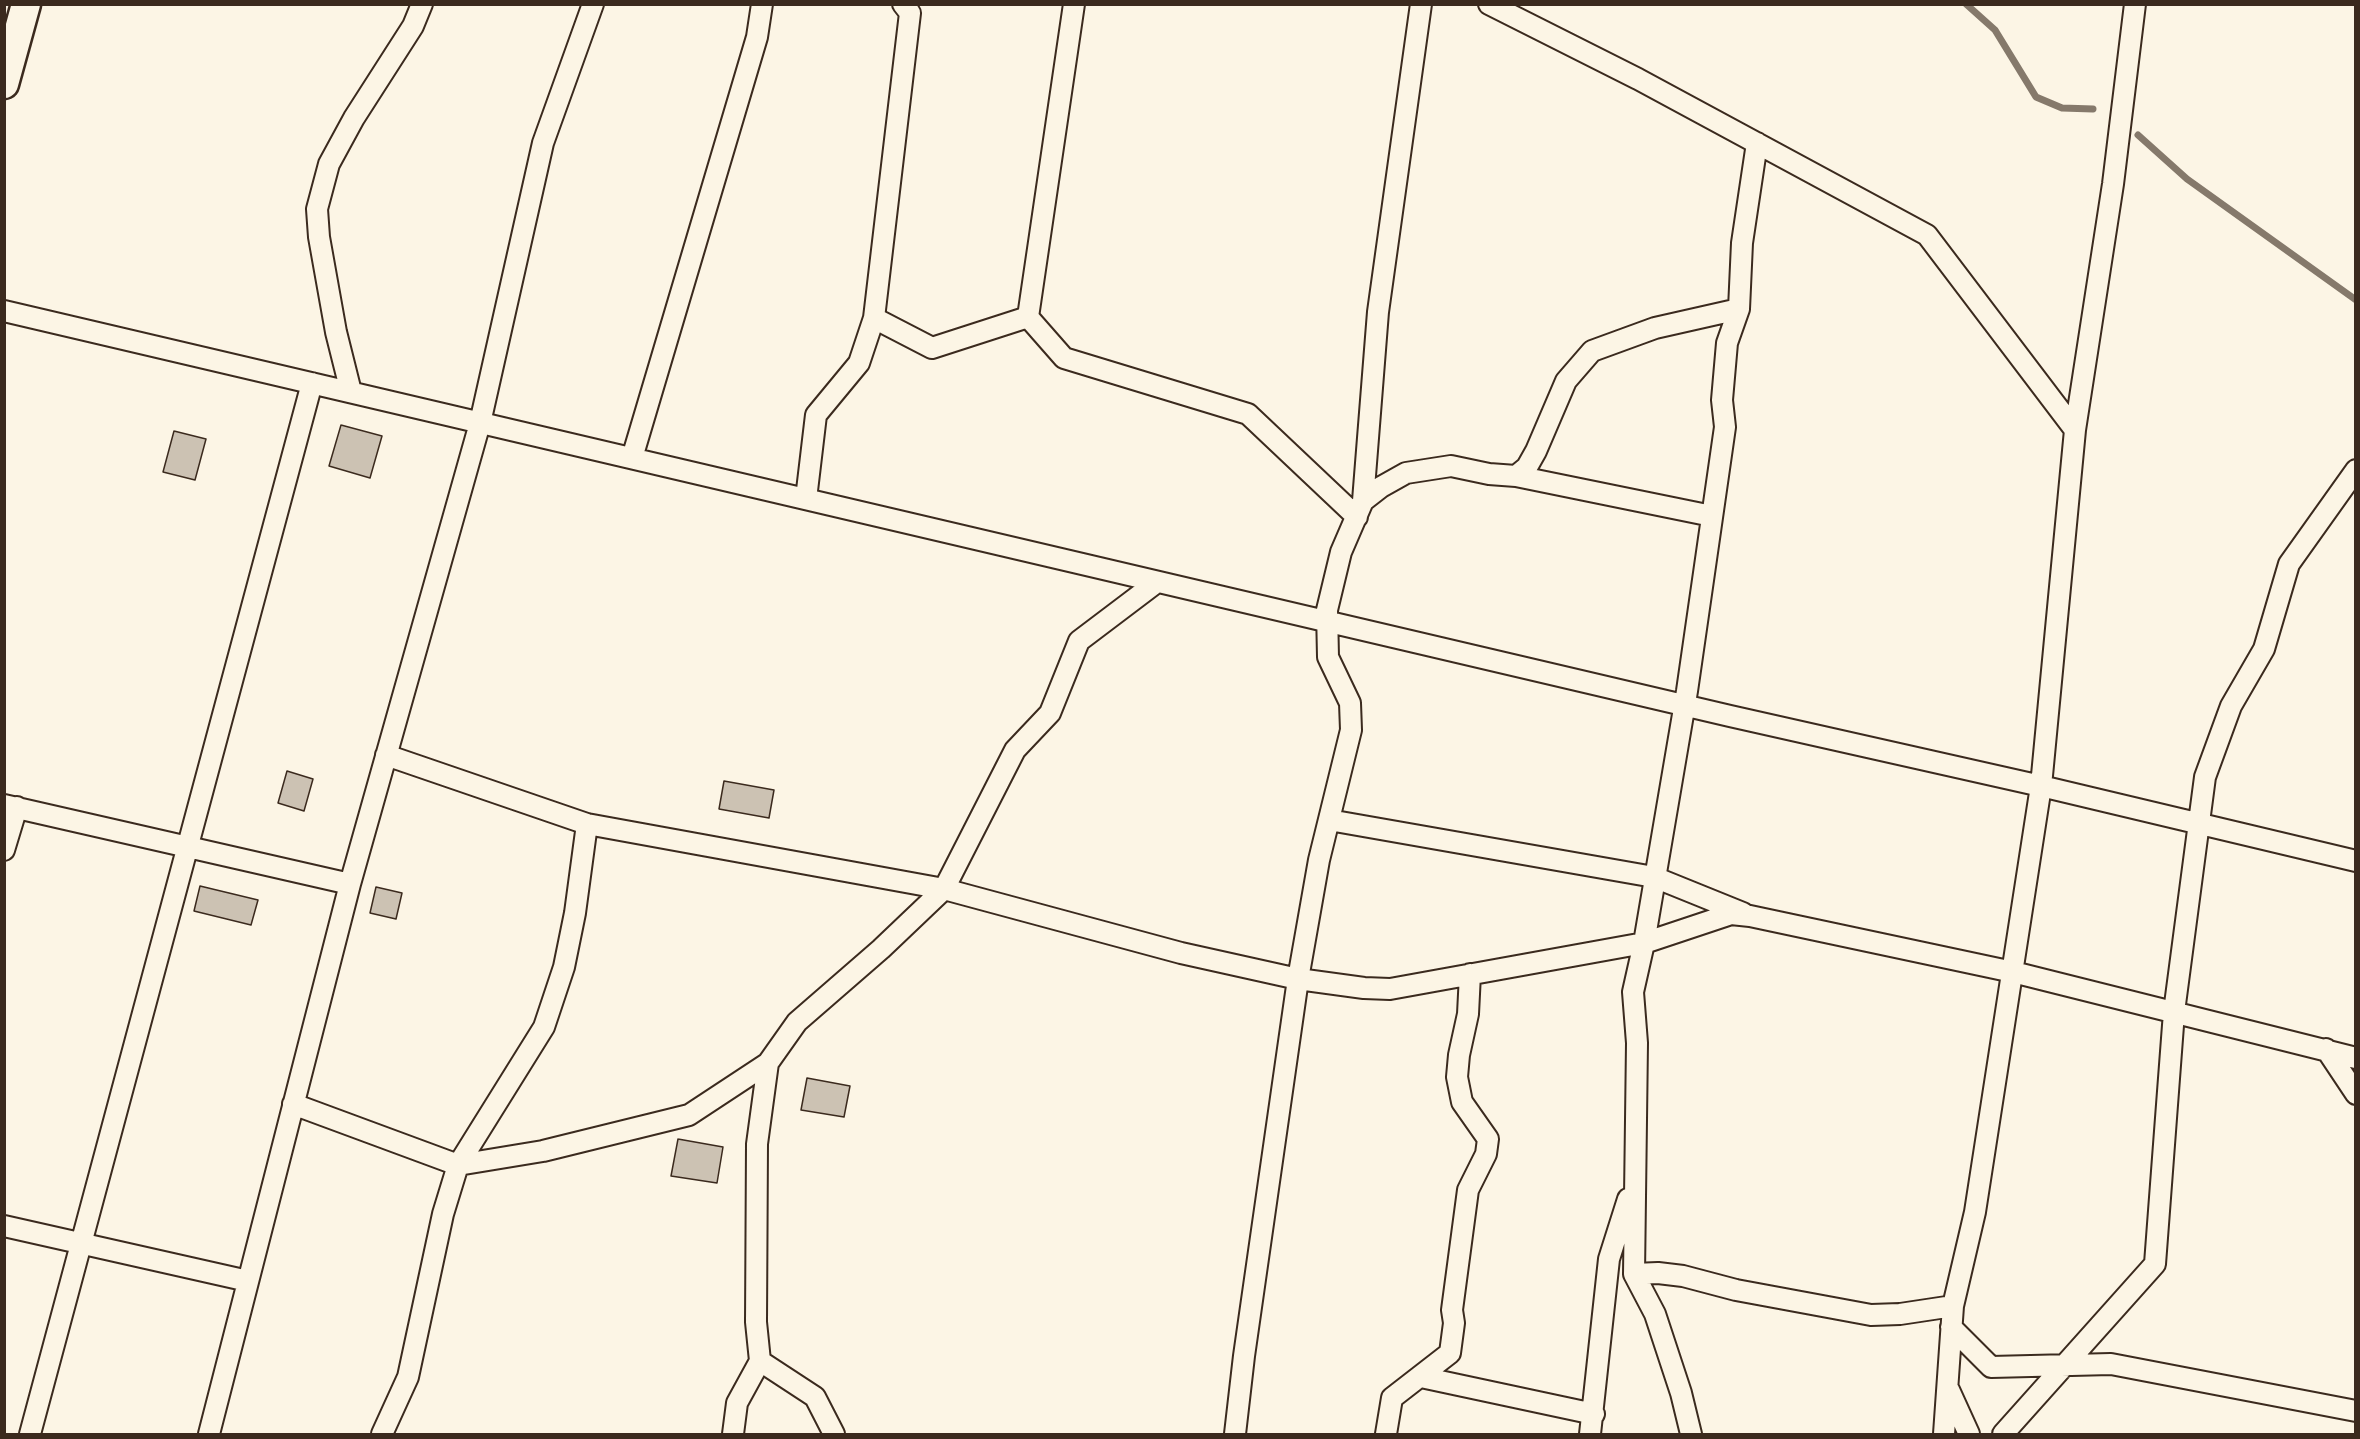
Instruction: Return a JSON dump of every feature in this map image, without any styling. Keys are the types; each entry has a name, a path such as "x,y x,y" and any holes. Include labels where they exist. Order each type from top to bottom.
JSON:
{"street":[{"path":"4,84 26,4"},
{"path":"351,392 336,332 319,237 317,209 329,164 354,118 413,26 422,4"},
{"path":"208,1434 350,884 480,423 543,143 593,4"},
{"path":"632,458 757,37 762,4"},
{"path":"806,499 816,415 859,363 874,318 910,13 903,4"},
{"path":"1074,4 1028,317 1064,358 1248,414 1360,509"},
{"path":"1235,1434 1298,979 1319,860 1351,730 1350,703 1328,657 1327,610 1341,552 1360,509 1378,312 1422,4"},
{"path":"1489,4 1638,79 1927,235 2074,430"},
{"path":"1944,1434 1953,1306 1975,1212 2042,786 2074,430 2114,184 2135,4"},
{"path":"1691,1434 1682,1393 1655,1314 1634,1274 1637,1044 1633,992 1644,943 1684,705 1725,427 1722,400 1727,343 1739,309 1742,243 1757,143"},
{"path":"1516,476 1527,467 1536,451 1566,381 1592,351 1655,328 1739,309"},
{"path":"4,311 2355,861"},
{"path":"874,318 932,348 1028,317"},
{"path":"30,1434 312,383"},
{"path":"1360,509 1381,487 1406,473 1451,466 1488,474 1516,476 1712,516"},
{"path":"2003,1434 2156,1264 2174,1012 2197,823 2205,777 2231,706 2264,649 2289,564 2355,470"},
{"path":"293,1104 458,1165 543,1151 689,1115 768,1063 797,1022 881,949 944,889 1015,750 1050,713 1079,641 1158,582"},
{"path":"386,755 587,824 944,889 1181,953 1298,979 1364,988 1390,989 1644,943 1731,914 1750,916 2013,972 2355,1058"},
{"path":"4,850 11,806 350,884"},
{"path":"1329,819 1654,877 1750,916"},
{"path":"382,1434 408,1377 443,1214 458,1165 544,1027 564,968 575,913 587,824"},
{"path":"1386,1434 1392,1398 1450,1353 1454,1323 1452,1310 1468,1190 1486,1154 1488,1139 1462,1102 1457,1077 1459,1055 1468,1014 1470,974"},
{"path":"2326,1049 2355,1094"},
{"path":"733,1434 737,1403 760,1361 756,1322 757,1144 768,1063"},
{"path":"1590,1434 1594,1414 1609,1259 1634,1182"},
{"path":"4,1226 248,1281"},
{"path":"1634,1274 1658,1273 1683,1276 1736,1290 1871,1315 1900,1314 1953,1306"},
{"path":"1952,1327 1991,1367 2111,1364 2355,1411"},
{"path":"760,1361 815,1398 834,1434"},
{"path":"1421,1377 1594,1414"},
{"path":"1948,1388 1969,1434"}],"building":[{"path":"341,425 382,436 370,478 329,466"},
{"path":"174,431 206,439 195,480 163,472"},
{"path":"287,771 313,779 304,811 278,803"},
{"path":"724,781 774,790 769,818 719,809"},
{"path":"200,886 258,900 251,925 194,911"},
{"path":"376,887 402,893 396,919 370,913"},
{"path":"807,1078 850,1086 844,1117 801,1110"},
{"path":"678,1139 723,1147 717,1183 671,1176"}],"waterway":[{"path":"1966,4 1995,30 2036,97 2062,108 2093,109"},
{"path":"2138,135 2187,179 2356,300"}]}
